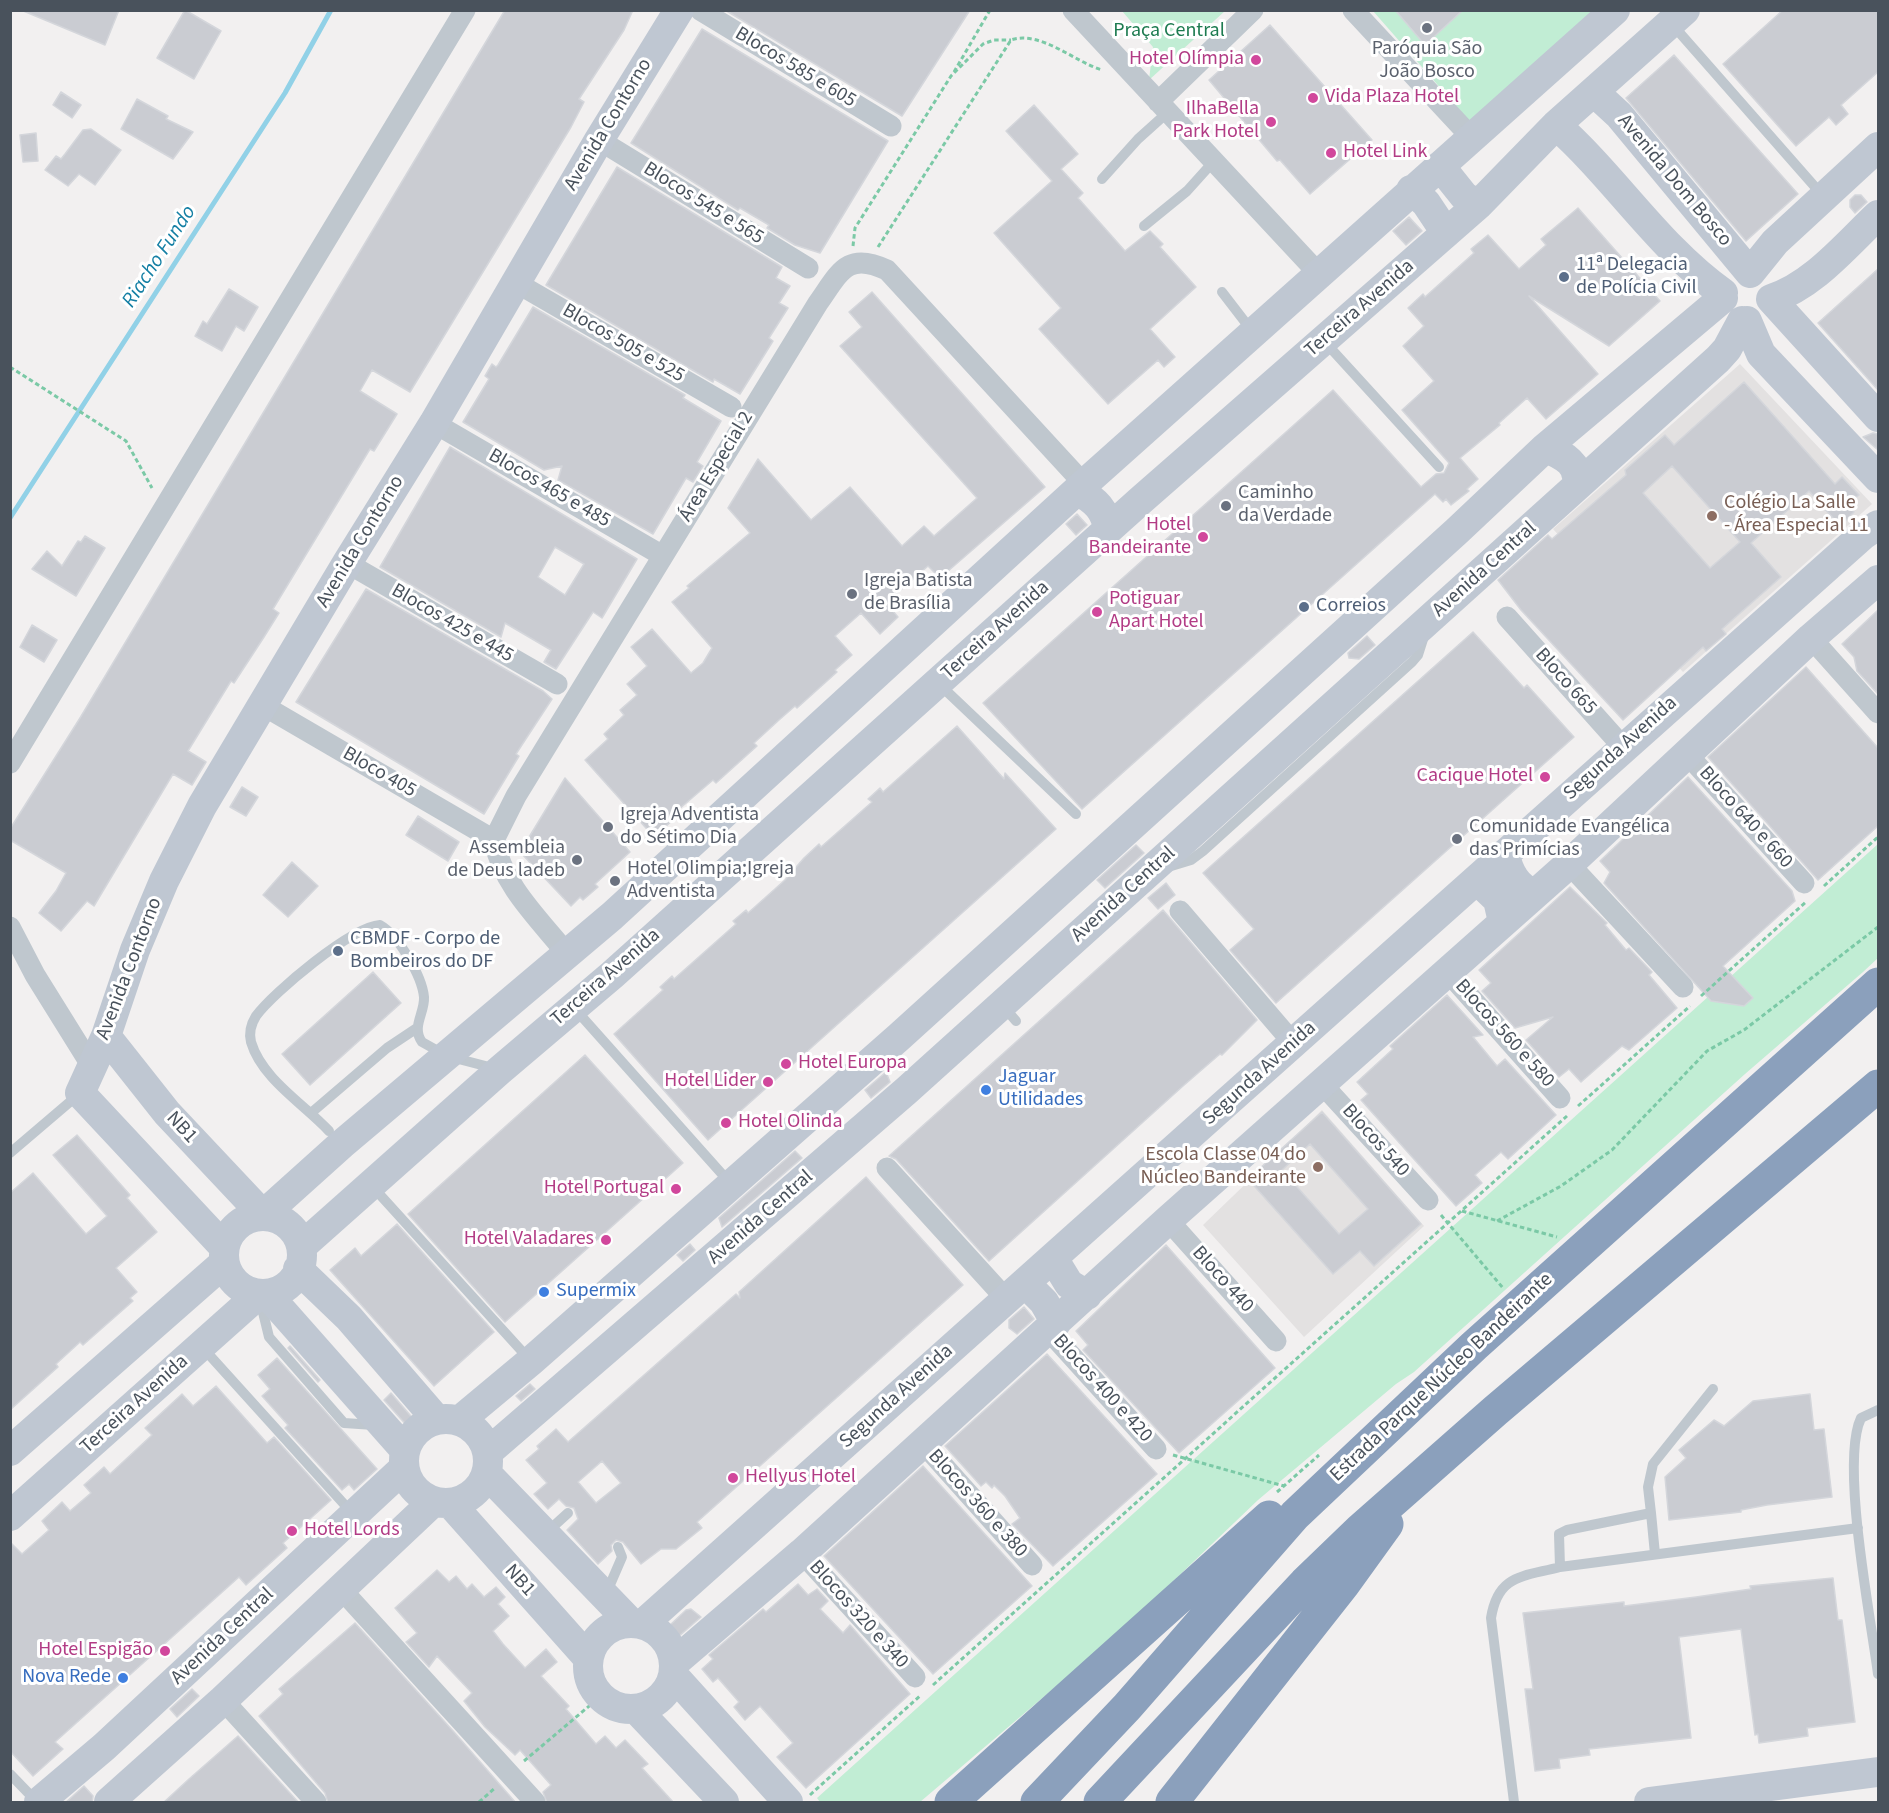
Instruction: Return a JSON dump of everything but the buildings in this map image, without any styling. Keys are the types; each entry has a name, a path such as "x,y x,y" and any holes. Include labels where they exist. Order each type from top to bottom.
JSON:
{"highway":[{"name":"Estrada Parque Núcleo Bandeirante","path":"1037,1803 1127,1707 1295,1515 1432,1386 1878,984"},
{"path":"1101,1803 1305,1583 1423,1474 1878,1086"},
{"path":"951,1803 1266,1520 1432,1386"},
{"path":"1172,1803 1343,1586 1423,1474"}],"street":[{"path":"10,763 465,10"},
{"name":"Avenida Contorno","path":"80,1093 106,1036 135,950 164,881 202,807 347,563 434,423 599,140 679,10"},
{"name":"Blocos 585 e 605","path":"700,10 891,126"},
{"path":"1073,10 1320,274"},
{"path":"1163,107 1252,10"},
{"path":"1353,10 1472,138"},
{"path":"10,1451 224,1255 234,1227 243,1221 263,1215 342,1144 576,948 1081,487 1615,10"},
{"name":"Terceira Avenida","path":"300,1257 371,1185 500,1070 612,975 1141,500 1478,205 1556,125 1678,16"},
{"name":"Avenida Dom Bosco","path":"1594,92 1619,115 1750,273"},
{"path":"1583,149 1619,115"},
{"path":"1556,125 1583,149 1690,268 1723,296 1726,308 1733,316 1745,321 1762,316 1771,298"},
{"name":"Blocos 545 e 565","path":"599,140 808,268"},
{"path":"404,1460 412,1437 423,1426 448,1420 531,1361 732,1186 1457,531 1545,448 1723,296 1733,278 1750,273 1775,242 1878,147"},
{"path":"1440,166 1464,196 1478,205"},
{"path":"1411,190 1426,202 1446,233"},
{"path":"1771,298 1784,295 1809,278 1878,215"},
{"path":"861,263 887,270 1100,507 1107,519 1108,530"},
{"name":"Área Especial 2","path":"494,840 516,796 818,303 839,273 861,263"},
{"path":"1750,273 1761,278 1769,287 1771,298 1878,417"},
{"name":"Blocos 505 e 525","path":"515,282 731,407"},
{"path":"1745,321 1761,354 1878,478"},
{"name":"Avenida Central","path":"488,1463 930,1068 1009,1012 1156,867 1718,359 1745,321"},
{"name":"Blocos 465 e 485","path":"434,423 663,556"},
{"path":"1545,448 1559,453 1573,465 1577,472 1576,487"},
{"path":"1110,462 1113,475 1124,490 1141,500"},
{"name":"Segunda Avenida","path":"636,1623 1016,1291 1623,747 1863,535 1878,525"},
{"name":"Blocos 425 e 445","path":"347,563 557,684"},
{"path":"674,1669 1168,1220 1569,864 1811,638 1878,580"},
{"name":"Bloco 665","path":"1507,617 1623,747"},
{"path":"1811,638 1878,713"},
{"name":"Bloco 405","path":"264,706 494,840"},
{"name":"Bloco 640 e 660","path":"1686,753 1809,892"},
{"path":"494,840 502,868 512,885 576,948 604,959 612,975"},
{"path":"1505,854 1510,872 1528,891 1535,893"},
{"path":"1569,864 1683,987"},
{"path":"1477,880 1498,900 1503,922"},
{"path":"1180,911 1294,1044"},
{"path":"612,916 641,948"},
{"path":"10,927 35,975 92,1065"},
{"name":"Blocos 560 e 580","path":"1447,971 1568,1107"},
{"name":"NB1","path":"106,1036 167,1113 263,1215"},
{"path":"899,1037 906,1053 922,1067 930,1068"},
{"path":"877,1056 891,1068 906,1091"},
{"name":"Blocos 540","path":"1322,1083 1428,1200"},
{"path":"80,1093 224,1255 236,1284 263,1294 383,1426 404,1460 409,1483 419,1495 442,1503 466,1499 479,1489 488,1463"},
{"path":"887,1168 1016,1291 1044,1302 1052,1327"},
{"path":"263,1215 280,1219 294,1230 300,1257 343,1311 448,1420 472,1428 482,1439 488,1463 545,1534 605,1597 636,1623 665,1638 672,1649 674,1669 667,1690 659,1699 636,1709 611,1704 601,1696 590,1679 588,1658 593,1645 602,1633 615,1625 636,1623"},
{"name":"Bloco 440","path":"1168,1220 1276,1341"},
{"path":"263,1294 280,1290 290,1283 300,1257"},
{"path":"1053,1258 1069,1284 1087,1295"},
{"name":"Terceira Avenida","path":"10,1516 201,1346 263,1294"},
{"name":"Blocos 400 e 420","path":"1052,1327 1156,1449"},
{"name":"Blocos 360 e 380","path":"923,1443 1032,1564"},
{"name":"Avenida Central","path":"38,1803 130,1724 354,1515 404,1460"},
{"path":"109,1803 223,1700 341,1588 442,1503"},
{"name":"NB1","path":"442,1503 588,1658"},
{"name":"Blocos 320 e 340","path":"802,1553 922,1687"},
{"path":"341,1588 535,1803"},
{"path":"674,1669 798,1800"},
{"path":"223,1700 316,1803"},
{"path":"636,1709 724,1803"},
{"path":"130,1724 142,1744 147,1770"},
{"path":"104,1747 120,1758 147,1770"},
{"path":"1649,1803 1694,1800 1878,1772"}],"lane":[{"path":"1678,16 1824,196"},
{"path":"1102,179 1163,107"},
{"path":"1144,226 1187,190 1214,161"},
{"path":"1222,292 1254,334"},
{"path":"1324,341 1439,467"},
{"path":"938,683 1076,814"},
{"path":"329,1131 260,1060 250,1040 250,1031 256,1017 310,966 353,934 370,926 380,925 397,940 422,988 423,1004 417,1028 422,1042 447,1056 500,1070"},
{"path":"573,1007 732,1186"},
{"path":"311,1113 387,1048 417,1028"},
{"path":"10,1153 80,1093"},
{"path":"371,1185 531,1361"},
{"path":"201,1346 354,1515"},
{"path":"1655,1554 1648,1487 1653,1464 1713,1389"},
{"path":"1878,1410 1861,1418 1855,1429 1854,1450 1858,1528 1878,1674"},
{"path":"545,1534 568,1513"},
{"path":"1560,1567 1559,1534 1567,1530 1651,1513"},
{"path":"1514,1803 1491,1618 1494,1598 1503,1586 1519,1578 1560,1567 1858,1528"},
{"path":"605,1597 622,1557 618,1547"},
{"path":"10,1774 38,1803"}],"path":[{"path":"861,263 855,228 990,10"},
{"path":"951,76 983,45 994,40 1022,38 1047,44 1090,66 1103,70 1120,62"},
{"path":"861,263 1011,40"},
{"path":"10,367 126,441 163,508"},
{"path":"798,1800 922,1687 1184,1460 1461,1211 1568,1107 1809,892 1878,837"},
{"path":"1497,1221 1562,1186 1612,1150 1670,1092 1694,1062 1772,1009 1878,927"},
{"path":"1428,1200 1508,1293"},
{"path":"1461,1211 1568,1240"},
{"path":"1184,1460 1284,1486"},
{"path":"479,1803 509,1774 601,1696"}],"shaded area":[{"name":"Colégio La Salle - Área Especial 11","path":"1740,364 1872,504 1683,672 1553,529"},
{"name":"Escola Classe 04 do Núcleo Bandeirante","path":"1322,1110 1424,1226 1304,1337 1203,1225"}],"green space":[{"name":"Praça Central","path":"1122,11 1225,11 1149,80 1153,47"},
{"path":"1373,11 1600,11 1471,123"},
{"path":"1878,844 1878,958 1863,972 1745,1074 1414,1372 1396,1384 1258,1500 1120,1632 920,1802 820,1802 817,1798"}],"waterway":[{"name":"Riacho Fundo","path":"10,518 285,93 331,10"}],"place":[{"name":"Paróquia São João Bosco","path":"1427,28"},
{"name":"Hotel Olímpia","path":"1256,60"},
{"name":"Vida Plaza Hotel","path":"1313,98"},
{"name":"IlhaBella Park Hotel","path":"1271,122"},
{"name":"Hotel Link","path":"1331,153"},
{"name":"11ª Delegacia de Polícia Civil","path":"1564,277"},
{"name":"Caminho da Verdade","path":"1226,506"},
{"name":"Colégio La Salle - Área Especial 11","path":"1712,516"},
{"name":"Hotel Bandeirante","path":"1203,537"},
{"name":"Igreja Batista de Brasília","path":"852,594"},
{"name":"Correios","path":"1304,607"},
{"name":"Potiguar Apart Hotel","path":"1097,612"},
{"name":"Cacique Hotel","path":"1545,777"},
{"name":"Igreja Adventista do Sétimo Dia","path":"608,827"},
{"name":"Comunidade Evangélica das Primícias","path":"1457,839"},
{"name":"Assembleia de Deus ladeb","path":"577,860"},
{"name":"Hotel Olimpia;Igreja Adventista","path":"615,881"},
{"name":"CBMDF - Corpo de Bombeiros do DF","path":"338,951"},
{"name":"Hotel Europa","path":"786,1064"},
{"name":"Hotel Lider","path":"768,1082"},
{"name":"Jaguar Utilidades","path":"986,1090"},
{"name":"Hotel Olinda","path":"726,1123"},
{"name":"Escola Classe 04 do Núcleo Bandeirante","path":"1318,1167"},
{"name":"Hotel Portugal","path":"676,1189"},
{"name":"Hotel Valadares","path":"606,1240"},
{"name":"Supermix","path":"544,1292"},
{"name":"Hellyus Hotel","path":"733,1478"},
{"name":"Hotel Lords","path":"292,1531"},
{"name":"Hotel Espigão","path":"165,1651"},
{"name":"Nova Rede","path":"123,1678"}]}
